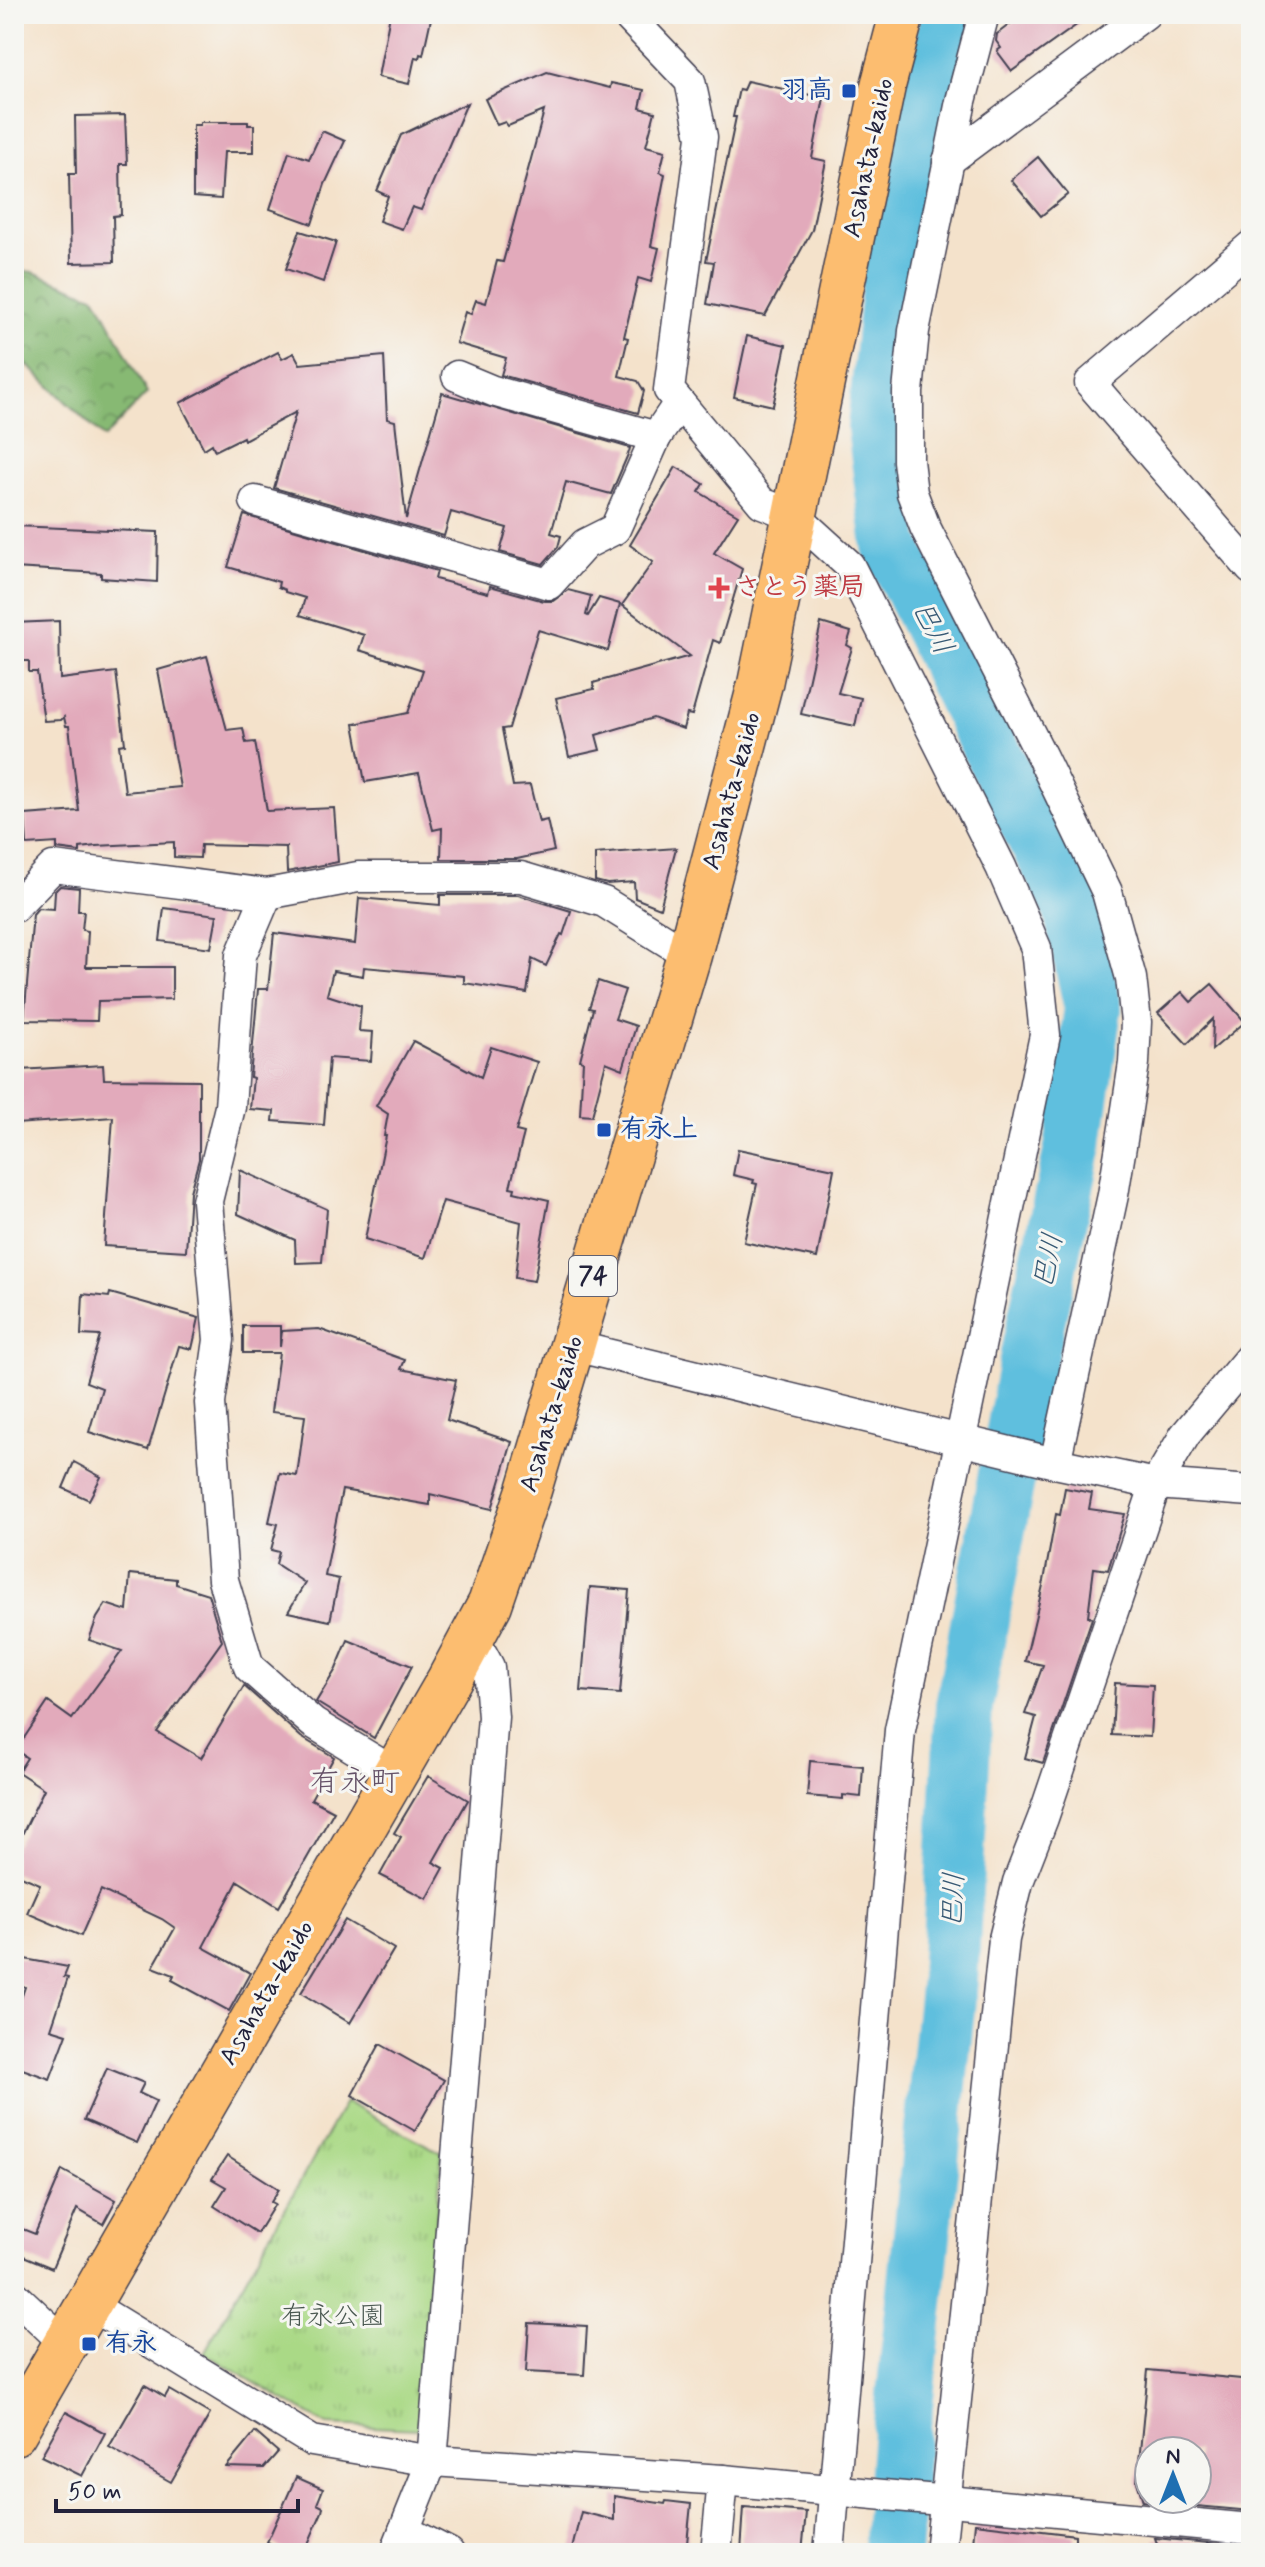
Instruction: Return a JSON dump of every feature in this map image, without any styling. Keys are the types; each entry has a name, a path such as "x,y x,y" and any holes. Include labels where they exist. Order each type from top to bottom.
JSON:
{"main road":[{"name":"Asahata-kaido","path":"14,2433 473,1637 495,1590 574,1346 625,1164 689,955 760,684 883,86 902,14"}],"street":[{"path":"626,14 690,81 702,137 669,390 762,503 795,516 849,565 1001,867 1036,948 1045,1035 900,1730 829,2553"},
{"path":"984,14 948,161 914,331 908,392 908,461 912,493 925,527 1107,892 1131,978 1136,1022 1134,1063 1113,1195 1055,1463"},
{"path":"948,161 1145,14"},
{"path":"1251,246 1090,383 1251,569"},
{"path":"457,376 493,391 656,437"},
{"path":"255,501 549,584 585,544 615,529 656,437 679,403"},
{"path":"14,907 53,867 267,894 358,877 521,877 604,902 689,955"},
{"path":"267,894 241,955 230,1107 207,1201 219,1340 210,1403 223,1580 249,1667 313,1723 395,1773"},
{"path":"574,1346 1055,1463 1156,1484 1251,1491"},
{"path":"940,2553 1004,1939 1018,1882 1048,1804 1156,1484 1185,1435 1251,1356"},
{"path":"449,2553 400,2542 432,2461 493,1717 489,1667 473,1637"},
{"path":"14,2295 65,2343"},
{"path":"87,2303 312,2441 432,2461 723,2480 1251,2529"},
{"path":"716,2553 723,2480"}],"green space":[{"path":"14,270 33,272 96,297 147,393 104,438 14,352"},
{"name":"有永公園","path":"345,2102 442,2153 419,2429 327,2425 204,2353"}],"building":[{"path":"390,14 432,14 423,55 415,57 409,84 378,77"},
{"path":"1023,14 1092,14 1012,71 997,51 1001,48 996,41 997,34"},
{"path":"547,72 610,88 611,83 644,90 640,108 655,112 646,146 665,151 660,172 665,174 651,246 659,248 651,282 638,278 624,337 628,338 619,376 638,381 644,391 638,413 501,375 506,358 456,343 465,312 471,314 476,300 486,303 497,261 503,262 544,111 508,126 505,122 497,125 485,99"},
{"path":"747,81 824,98 812,158 826,161 812,230 765,316 707,304 714,262 706,261 739,89 743,90"},
{"path":"467,103 421,210 412,207 402,229 379,221 388,196 377,191 401,135"},
{"path":"125,115 127,164 120,164 121,215 113,216 114,262 71,263 69,174 76,174 75,116"},
{"path":"200,122 248,122 248,125 254,125 254,152 224,152 221,199 193,197 193,125 200,125"},
{"path":"322,131 345,141 325,184 312,224 270,209 289,152 309,159"},
{"path":"1038,157 1068,194 1041,216 1011,180"},
{"path":"300,231 336,242 323,282 286,269"},
{"path":"747,336 786,345 773,406 734,397"},
{"path":"278,352 282,359 294,353 300,364 384,356 387,419 395,421 406,519 442,393 630,448 629,452 611,494 566,482 551,533 561,536 558,547 543,564 500,552 507,528 451,512 444,536 274,488 296,412 244,440 243,437 215,451 212,444 204,449 180,403"},
{"path":"676,467 704,484 699,492 738,515 714,553 742,569 720,643 713,640 692,715 687,714 683,729 653,718 596,735 600,750 569,757 556,698 594,689 593,683 690,656 622,605 653,562 630,545"},
{"path":"244,515 437,571 435,579 488,593 490,586 553,601 568,590 591,596 588,616 599,598 620,604 608,651 538,630 509,728 502,729 513,786 530,785 539,822 547,820 554,851 517,859 441,859 442,828 433,830 419,773 365,782 354,724 408,713 423,670 359,650 364,635 300,615 305,598 285,592 278,587 279,582 228,567"},
{"path":"14,526 158,532 157,582 101,578 101,573 14,568"},
{"path":"59,621 60,679 116,672 125,744 119,745 125,792 180,787 158,670 207,656 227,730 243,728 246,743 255,742 267,811 334,808 338,862 287,872 286,847 201,845 200,858 174,857 174,842 96,846 80,848 80,852 57,849 57,843 27,845 25,815 79,811 69,726 66,726 64,717 44,721 37,672 29,672 29,661 19,661 19,651 14,651 14,623"},
{"path":"821,623 851,632 847,645 852,648 838,693 861,698 855,726 801,714"},
{"path":"676,848 660,908 635,898 634,882 607,884 595,881 595,854"},
{"path":"60,886 79,888 78,911 84,911 82,930 88,931 86,967 172,967 172,999 98,1001 97,1021 24,1020 33,914 38,908 54,909 55,891"},
{"path":"440,895 518,895 571,911 563,935 546,966 532,959 527,993 464,983 464,976 364,967 363,976 333,971 327,995 361,1006 359,1031 373,1032 371,1061 329,1058 324,1125 273,1121 274,1111 250,1109 258,989 268,989 274,933 355,944 359,898 440,905"},
{"path":"164,908 217,915 211,948 160,941"},
{"path":"598,981 625,990 615,1019 636,1026 623,1069 606,1062 592,1116 580,1115 583,1061 580,1060 593,1009 589,1008"},
{"path":"1212,984 1245,1022 1212,1050 1213,1019 1187,1044 1158,1013 1182,992 1191,1002"},
{"path":"413,1041 481,1077 491,1047 537,1062 516,1131 524,1133 510,1187 515,1188 514,1192 549,1200 534,1281 515,1278 521,1222 443,1201 425,1258 365,1239 388,1114 376,1106"},
{"path":"103,1065 104,1079 199,1080 199,1159 190,1192 186,1251 104,1246 113,1117 16,1124 20,1070"},
{"path":"738,1149 834,1169 817,1258 744,1242 757,1184 753,1183 754,1180 733,1175"},
{"path":"240,1170 327,1209 322,1262 296,1263 295,1240 238,1214"},
{"path":"110,1293 199,1318 192,1349 179,1346 148,1450 89,1432 102,1388 86,1382 100,1336 81,1335 83,1294 109,1297"},
{"path":"243,1326 280,1326 280,1347 282,1331 319,1329 405,1360 401,1369 456,1380 447,1420 512,1442 492,1509 430,1494 430,1505 342,1490 325,1576 339,1579 330,1621 288,1612 305,1583 276,1564 279,1552 271,1550 278,1524 269,1522 280,1473 297,1476 305,1416 271,1412 279,1353 243,1353"},
{"path":"74,1462 101,1477 89,1500 63,1488"},
{"path":"1065,1488 1092,1493 1089,1509 1125,1514 1108,1570 1094,1568 1088,1616 1092,1618 1043,1763 1025,1758 1036,1717 1025,1714 1043,1665 1025,1661 1056,1514 1060,1515"},
{"path":"130,1574 176,1579 176,1584 208,1594 222,1641 157,1732 201,1758 244,1686 301,1737 334,1757 311,1799 334,1811 279,1907 238,1881 203,1947 250,1973 229,2011 172,1980 174,1975 153,1967 175,1928 162,1919 101,1890 81,1936 27,1913 40,1884 14,1873 14,1851 44,1789 18,1772 27,1758 16,1750 48,1702 72,1719 122,1651 89,1640 106,1604 127,1611"},
{"path":"590,1587 629,1590 620,1694 581,1691"},
{"path":"348,1640 412,1666 374,1738 316,1702 336,1669"},
{"path":"1115,1683 1153,1685 1150,1737 1112,1735"},
{"path":"810,1761 863,1766 861,1797 807,1796"},
{"path":"428,1776 468,1800 433,1862 444,1868 427,1899 380,1875 401,1837 394,1833"},
{"path":"345,1920 394,1949 350,2023 301,1993"},
{"path":"14,1957 68,1967 64,1977 68,1978 51,2029 67,2034 50,2079 14,2066 14,2019 25,1987 14,1981"},
{"path":"380,2044 444,2080 415,2131 352,2095"},
{"path":"107,2068 144,2083 139,2093 156,2101 137,2143 84,2120"},
{"path":"227,2156 279,2189 271,2202 275,2204 257,2233 214,2206 226,2187 212,2179"},
{"path":"62,2170 116,2200 103,2224 77,2209 52,2268 14,2252 14,2242 20,2228 35,2234"},
{"path":"529,2323 587,2326 584,2375 526,2372"},
{"path":"1148,2370 1251,2380 1251,2511 1213,2507 1213,2435 1142,2435"},
{"path":"145,2385 165,2397 169,2390 210,2414 171,2482 109,2447"},
{"path":"66,2412 105,2433 82,2476 41,2456"},
{"path":"255,2432 278,2452 264,2468 226,2467"},
{"path":"296,2477 323,2489 317,2504 323,2507 322,2512 304,2553 291,2553 267,2542"},
{"path":"614,2496 665,2504 666,2501 691,2504 686,2553 571,2553 581,2512 614,2520"},
{"path":"744,2507 806,2512 802,2553 741,2552"},
{"path":"975,2523 1075,2535 1075,2553 972,2553"},
{"path":"1155,2538 1251,2547 1251,2553 1160,2553"}],"waterway":[{"name":"巴川","path":"892,2553 900,2444 949,1979 964,1706 1030,1350 1073,1149 1093,1008 1071,906 891,545 876,428 892,271 950,14"}],"place":[{"name":"羽高","path":"849,91"},
{"name":"さとう薬局","path":"719,588"},
{"name":"有永上","path":"604,1130"},
{"name":"有永","path":"89,2344"}],"district":[{"name":"有永町","path":"355,1782"}]}
